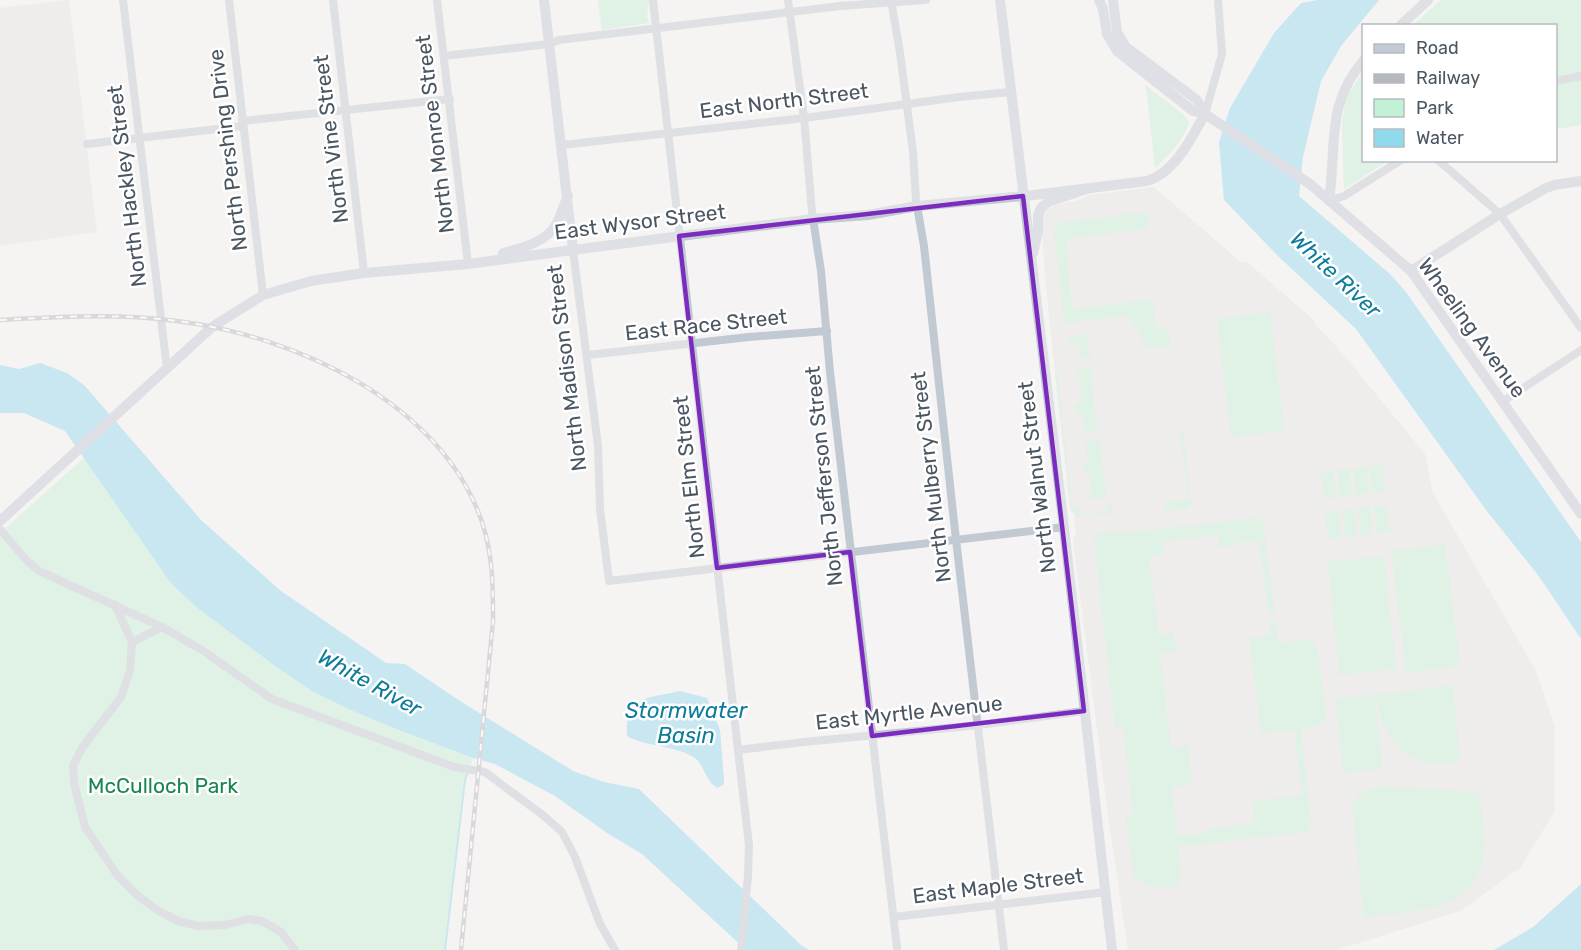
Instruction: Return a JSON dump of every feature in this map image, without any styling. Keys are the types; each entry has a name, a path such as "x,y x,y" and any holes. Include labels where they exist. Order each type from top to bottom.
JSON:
{"main road":[{"name":"North Madison Street","path":"544,0 573,250"},
{"name":"North Walnut Street","path":"1000,0 1064,527 1112,950"},
{"name":"Wheeling Avenue","path":"1099,0 1103,9 1107,34 1117,51 1193,111 1205,114 1220,123 1310,184 1411,271 1581,514"},
{"path":"1113,0 1117,32 1126,47 1197,100 1205,114"},
{"path":"1031,262 1041,208 1048,202 1089,188"},
{"path":"484,261 502,253 529,246 547,235 556,225 568,195"},
{"name":"East Wysor Street","path":"0,521 212,327 263,295 311,281 364,273 468,264 573,250"}],"street":[{"name":"North Hackley Street","path":"123,0 167,369"},
{"name":"North Pershing Drive","path":"229,0 263,295"},
{"name":"North Vine Street","path":"333,0 364,273"},
{"name":"North Monroe Street","path":"437,0 468,264"},
{"name":"North Elm Street","path":"653,0 738,750 749,829 748,876 741,950"},
{"name":"North Jefferson Street","path":"788,0 804,118 850,552 897,948"},
{"path":"444,56 840,6 926,0"},
{"path":"1205,114 1222,54 1218,0"},
{"path":"1402,24 1428,0"},
{"name":"North Mulberry Street","path":"892,2 924,246 1004,950"},
{"path":"1362,63 1342,92 1336,111 1329,201 1344,196 1398,162"},
{"path":"1557,81 1581,76"},
{"name":"East North Street","path":"562,145 1010,92"},
{"path":"87,144 450,99"},
{"name":"East Wysor Street","path":"573,250 813,219 868,215 917,206 1147,181 1160,176 1179,156 1205,114"},
{"path":"1440,162 1500,214 1581,328"},
{"path":"1411,271 1500,214 1554,184 1581,181"},
{"name":"North Madison Street","path":"573,250 598,446 600,509 609,581 717,568"},
{"name":"East Race Street","path":"588,355 827,331"},
{"path":"1502,402 1581,350"},
{"path":"717,568 1064,527"},
{"path":"0,529 31,565 162,627 202,650 272,699 454,767 485,772 562,832 575,857 600,924 615,950"},
{"path":"115,605 132,642 130,671 125,689 82,748 73,766 74,783 85,827 118,876 138,896 157,910 178,921 198,926 225,925 248,919 262,921 281,932 295,950"},
{"path":"132,642 162,627"},
{"name":"East Myrtle Avenue","path":"738,750 979,725 1084,711"},
{"name":"East Maple Street","path":"894,917 1106,892"}],"highlighted area":[{"path":"1023,196 1084,711 872,736 850,552 717,568 679,236"}],"shaded area":[{"path":"69,0 97,232 0,246 0,8"},
{"path":"1154,187 1241,262 1247,262 1314,320 1314,323 1344,355 1425,454 1433,493 1536,671 1555,727 1555,811 1520,868 1460,911 1337,950 1128,950 1108,816 1073,540 1076,534 1074,515 1070,509 1041,223 1046,211 1055,205 1076,201 1090,195"}],"green space":[{"path":"598,0 649,0 647,17 649,23 602,30"},
{"path":"1441,0 1581,0 1581,125 1557,129 1557,24 1414,24"},
{"path":"1362,73 1362,162 1386,162 1344,189 1342,125 1346,99"},
{"path":"1146,85 1189,122 1180,141 1155,168"},
{"path":"1145,212 1149,217 1146,229 1066,240 1072,309 1152,300 1156,328 1166,328 1171,340 1170,345 1148,349 1131,320 1124,316 1068,323 1064,321 1054,229 1058,223"},
{"path":"1270,312 1284,431 1231,437 1217,319"},
{"path":"1087,334 1088,351 1091,357 1081,359 1079,344 1069,344 1068,338"},
{"path":"1096,367 1090,370 1097,428 1104,429 1085,432 1083,413 1075,414 1074,404 1082,402 1078,371 1073,371 1073,369"},
{"path":"1058,371 1062,371 1057,373 1072,506 1079,507 1081,515 1106,512 1106,506 1112,505 1113,513 1079,517 1071,508 1055,374"},
{"path":"1180,430 1183,433 1191,503 1187,509 1165,511 1166,503 1189,499 1180,434 1175,432"},
{"path":"1104,439 1100,443 1106,497 1088,499 1092,495 1089,473 1084,473 1082,465 1088,462 1086,444 1081,443"},
{"name":"McCulloch Park","path":"84,458 170,582 196,607 312,691 395,729 473,758 465,780 445,950 0,950 0,533"},
{"path":"1382,465 1385,492 1373,493 1369,466"},
{"path":"1366,467 1369,493 1356,495 1353,468"},
{"path":"1349,469 1353,495 1340,497 1337,470"},
{"path":"1333,470 1336,497 1324,499 1321,472"},
{"path":"1387,506 1390,532 1377,534 1374,507"},
{"path":"1370,507 1373,534 1361,535 1358,509"},
{"path":"1354,509 1357,536 1345,537 1342,511"},
{"path":"1338,511 1341,538 1328,539 1325,512"},
{"path":"1261,519 1263,523 1275,614 1269,614 1259,540 1220,548 1218,535 1163,541 1164,554 1149,557 1159,634 1173,633 1176,652 1160,654 1171,747 1188,745 1192,782 1172,788 1178,836 1207,833 1207,829 1255,823 1253,802 1302,795 1294,730 1261,733 1249,638 1271,635 1270,621 1275,621 1278,642 1312,640 1317,646 1326,717 1319,725 1301,729 1310,829 1306,832 1178,847 1181,880 1179,886 1161,888 1148,885 1133,876 1126,817 1133,815 1123,726 1115,727 1094,539 1102,532 1140,531"},
{"path":"1445,544 1460,666 1406,673 1391,551"},
{"path":"1384,556 1396,669 1339,675 1328,562"},
{"path":"1448,685 1453,689 1460,762 1435,763 1416,759 1398,746 1391,737 1381,716 1376,695"},
{"path":"1374,694 1383,769 1344,773 1335,699"},
{"path":"1379,786 1479,792 1484,836 1482,862 1476,879 1465,891 1434,907 1364,917 1352,804 1362,792"}],"water":[{"name":"White River","path":"1318,0 1379,0 1341,46 1321,81 1303,157 1299,196 1390,274 1406,292 1581,542 1581,639 1538,575 1486,510 1356,329 1278,256 1224,200 1219,142 1230,108 1274,33 1301,3"},
{"name":"White River","path":"40,363 67,373 85,386 202,521 281,591 386,663 405,664 573,771 604,782 639,789 802,946 809,950 746,950 642,854 607,833 555,796 495,764 396,729 312,691 196,607 170,582 65,431 24,413 0,413 0,365 19,369"},
{"name":"Stormwater Basin","path":"680,691 707,698 720,730 724,784 718,788 714,786 695,758 627,736 627,723 634,706 648,698"},
{"path":"1581,884 1581,950 1494,950 1533,927"}],"waterway":[{"path":"445,950 465,780 468,772"}],"railway":[{"path":"0,320 89,316 133,317 177,321 222,329 269,342 315,360 358,382 399,410 434,442 462,480 482,522 488,547 493,621 461,950"}]}
